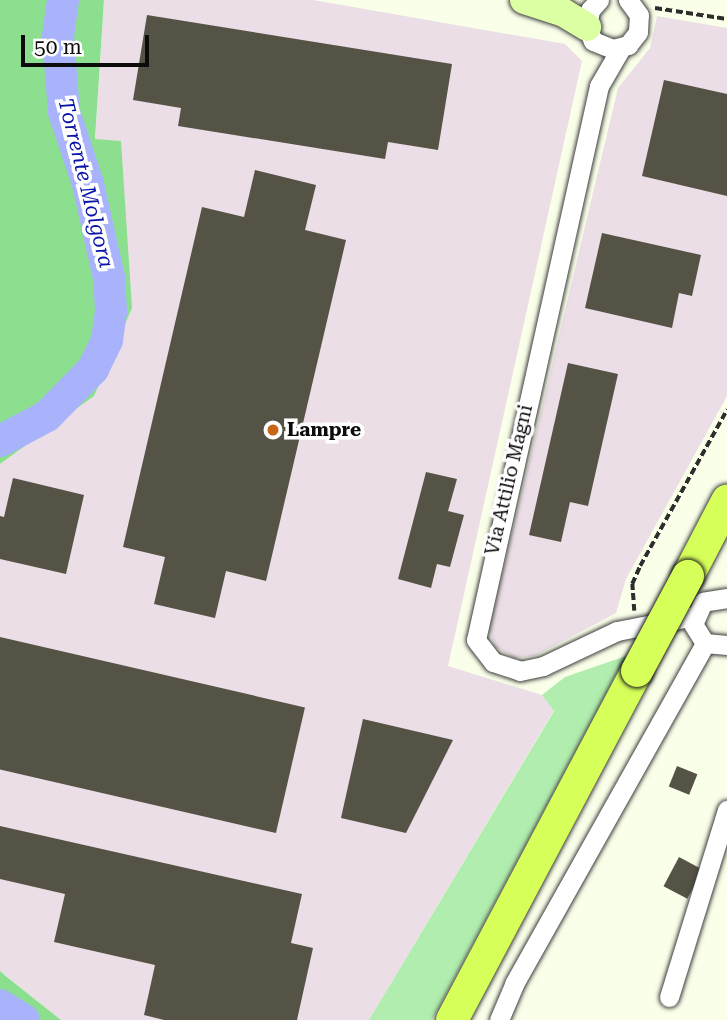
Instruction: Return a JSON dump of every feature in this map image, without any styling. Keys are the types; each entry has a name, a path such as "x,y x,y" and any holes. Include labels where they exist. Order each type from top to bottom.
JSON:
{"main road":[{"path":"524,0 564,13 590,34"},
{"path":"452,1020 727,501"}],"street":[{"path":"599,0 590,10 590,34 606,48 621,48"},
{"name":"Via Attilio Magni","path":"632,4 638,32 621,48 599,86 477,621 476,640 493,662 520,671 636,626 694,616"},
{"name":"Via Attilio Magni","path":"590,34 599,86"},
{"path":"727,598 703,601 694,616 695,631 705,643 727,645"},
{"path":"499,1020 514,984 705,643"},
{"path":"669,997 727,810"}],"path":[{"path":"632,4 727,19"},
{"path":"636,626 632,584 727,410"}],"shaded area":[{"path":"104,0 313,0 565,44 582,61 448,666 542,695 554,710 369,1020 61,1020 0,971 0,464 94,396 121,141 95,140"},
{"path":"657,16 727,28 727,396 626,579 616,613 535,656 514,658 495,647 489,630 618,88 650,48"}],"green space":[{"path":"0,0 104,0 95,139 121,141 132,308 94,396 0,464"},
{"path":"626,656 432,1020 369,1020 554,711 542,695 565,677"},
{"path":"0,971 7,977 61,1020 0,1020"}],"building":[{"path":"147,15 452,64 438,150 388,142 385,159 178,126 181,108 133,100"},
{"path":"664,80 727,94 727,196 642,176"},
{"path":"255,170 316,185 305,230 346,240 266,581 226,571 215,618 154,604 165,557 123,547 202,207 244,217"},
{"path":"602,233 701,255 692,296 679,293 672,328 585,308"},
{"path":"568,363 618,374 588,506 570,502 561,542 529,535"},
{"path":"426,472 457,479 448,511 464,515 450,567 437,564 431,588 398,579"},
{"path":"13,478 84,495 66,574 0,559 0,516 4,517"},
{"path":"0,637 305,707 276,833 0,769"},
{"path":"363,719 453,740 406,833 341,818"},
{"path":"677,766 697,774 689,795 669,786"},
{"path":"0,826 302,894 291,943 313,948 297,1020 164,1020 144,1015 155,965 54,942 65,894 0,879"},
{"path":"679,857 703,870 687,899 664,886"}],"waterway":[{"name":"Torrente Molgora","path":"0,441 47,416 93,369 107,340 111,311 109,278 88,184 64,112 58,36 63,0"},
{"name":"Torrente Molgora","path":"0,1005 24,1020"}],"place":[{"name":"Lampre","path":"273,430"}]}
